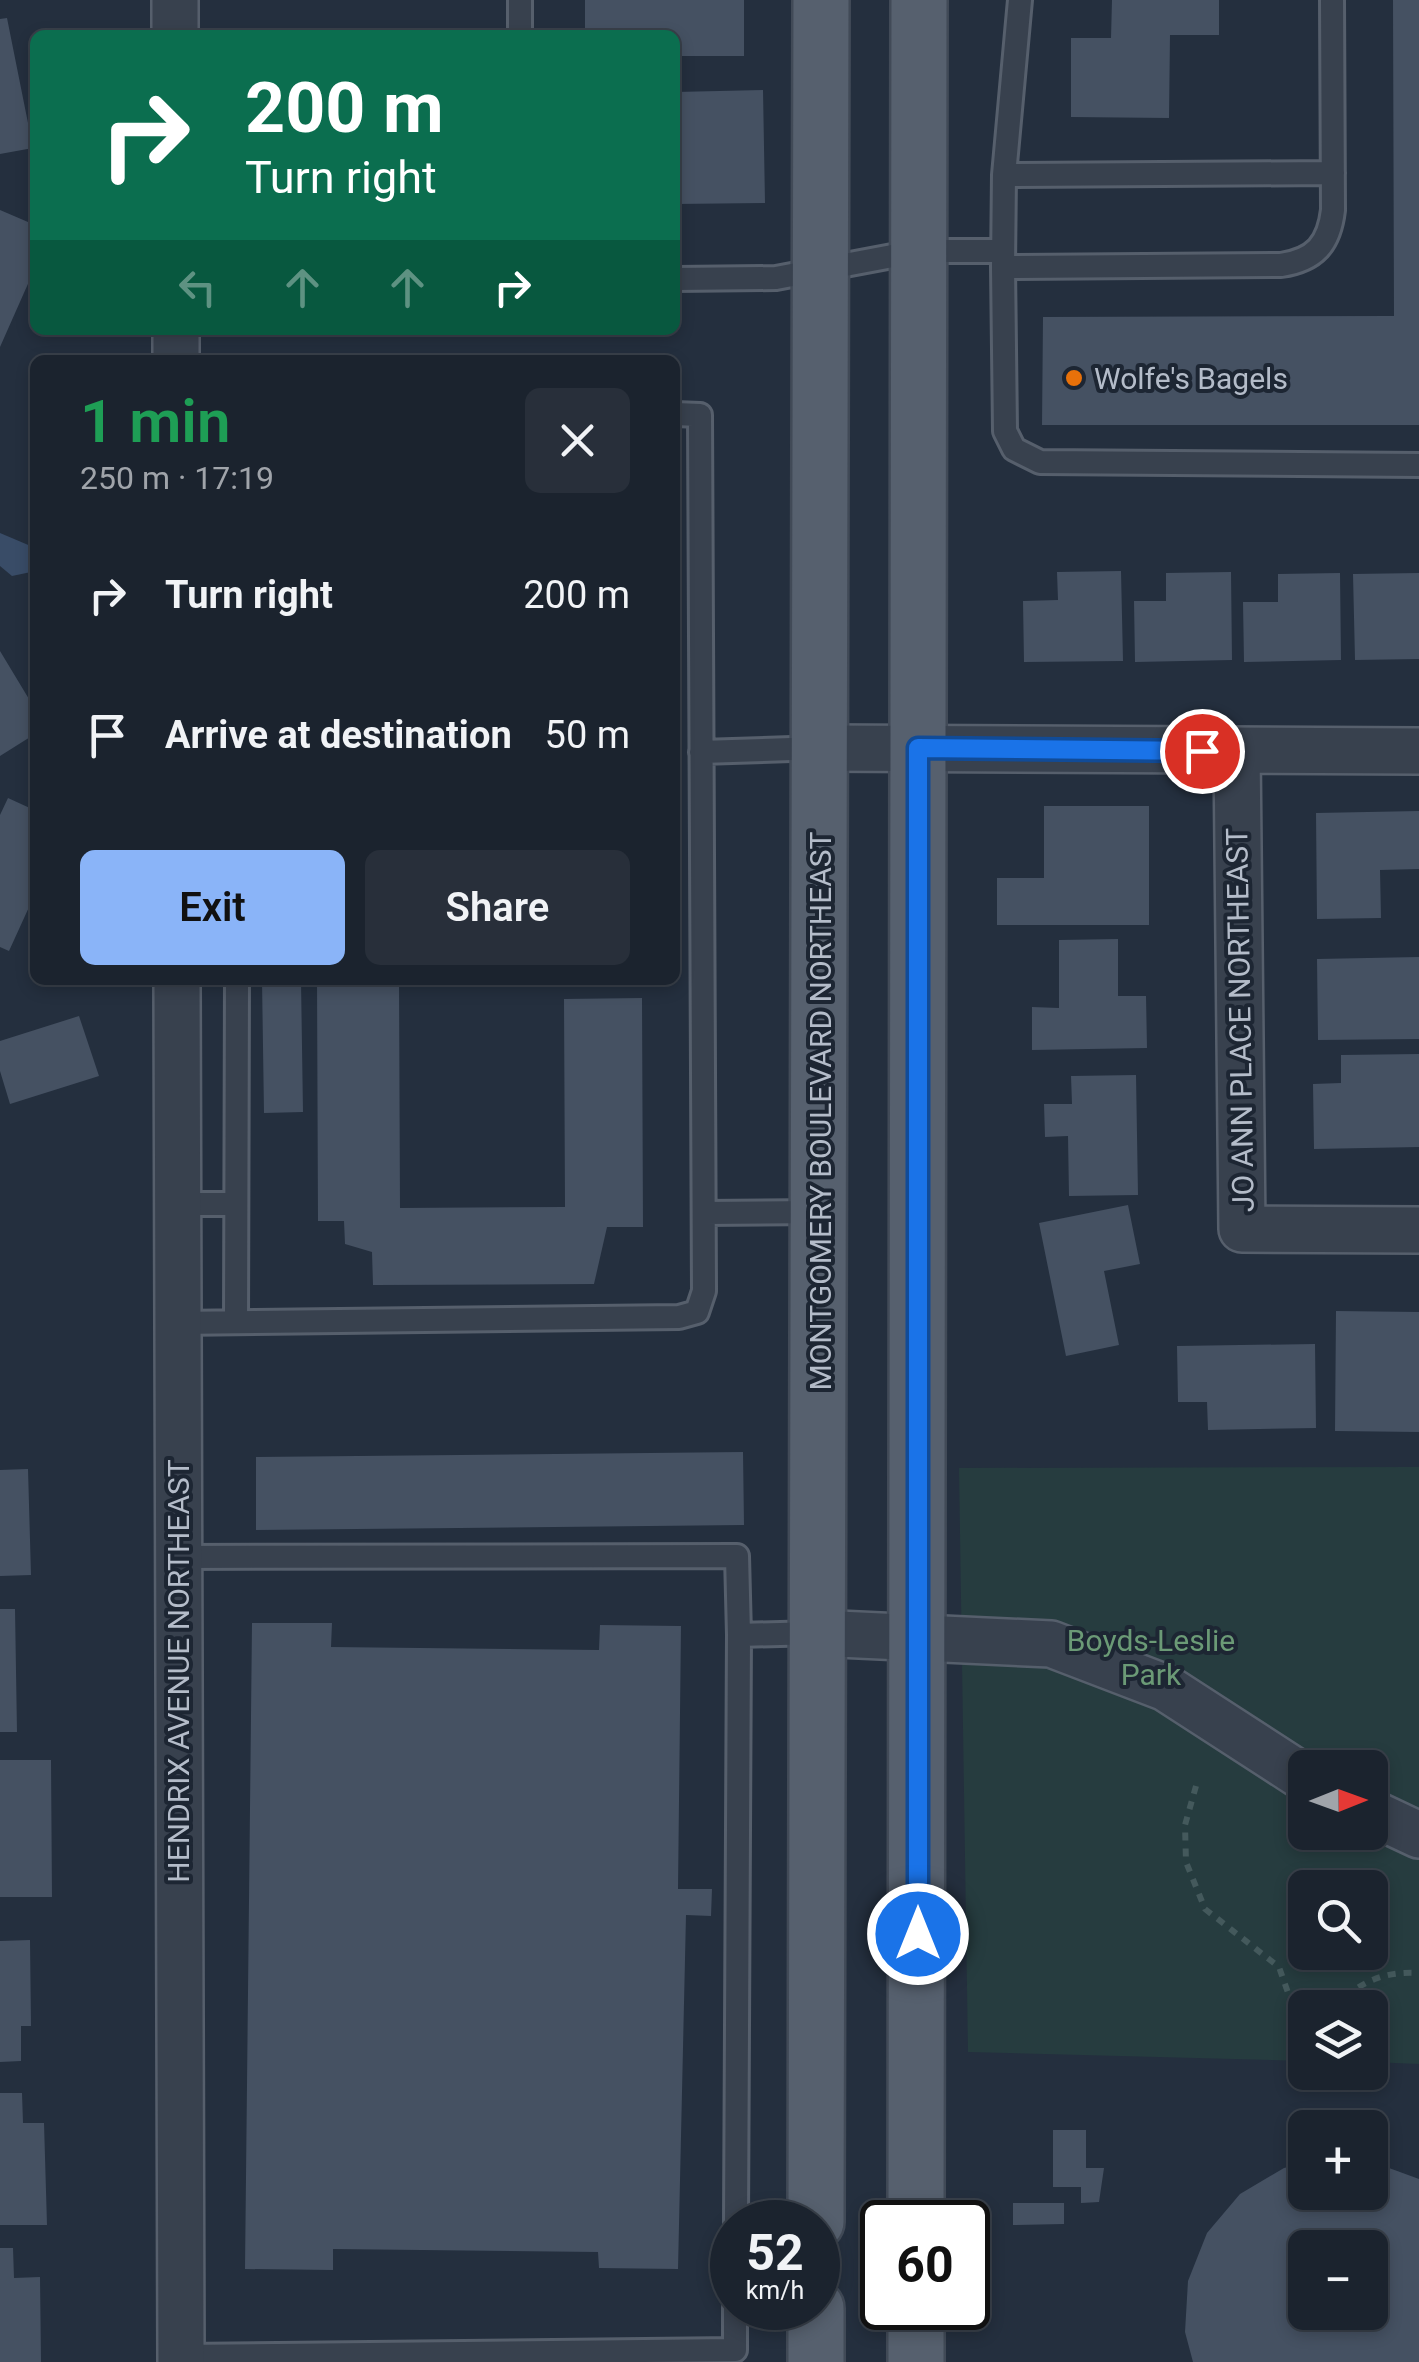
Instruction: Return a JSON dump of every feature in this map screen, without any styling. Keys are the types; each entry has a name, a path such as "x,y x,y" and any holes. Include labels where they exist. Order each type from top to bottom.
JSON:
{"main road":[{"name":"MONTGOMERY BOULEVARD NORTHEAST","path":"816,2200 822,0"},
{"path":"916,2200 919,0"},
{"path":"816,2330 816,2362"},
{"path":"916,2330 916,2362"}],"street":[{"path":"176,0 176,30"},
{"path":"821,748 1419,750"},
{"name":"JO ANN PLACE NORTHEAST","path":"1237,751 1242,1229 1419,1230"},
{"name":"HENDRIX AVENUE NORTHEAST","path":"177,985 181,2359"},
{"path":"817,1633 1051,1644 1166,1688 1288,1767"},
{"path":"1388,1820 1419,1835"}],"lane":[{"path":"520,0 520,30"},
{"path":"1020,0 1004,175 1003,259 1005,430 1021,454 1040,462 1419,465"},
{"path":"680,279 776,278 919,251 1003,259 1303,262 1318,251 1331,230 1332,0"},
{"path":"1004,175 1333,174"},
{"path":"178,1324 679,1318 697,1312 704,1290 700,415 680,414"},
{"path":"701,752 821,748"},
{"path":"236,985 236,1322"},
{"path":"177,1204 236,1204"},
{"path":"704,1213 819,1212"},
{"path":"178,1557 737,1556 736,2200"},
{"path":"739,1635 817,1633"},
{"path":"181,2359 735,2350 735,2330"}],"path":[{"path":"1196,1786 1185,1825 1186,1862 1204,1909 1279,1967 1288,1993"},
{"path":"1352,1990 1391,1971 1419,1973"}],"green space":[{"name":"Boyds-Leslie Park","path":"1419,1467 1419,2064 1388,2063 1388,1990 1288,1990 1288,2061 968,2052 959,1468"}],"water":[{"path":"0,533 30,546 30,572 12,576 0,566"}],"building":[{"path":"585,0 744,0 744,56 680,56 680,30 585,30"},
{"path":"1112,0 1219,0 1219,35 1170,35 1169,118 1071,117 1071,38 1111,38"},
{"path":"1393,0 1419,0 1419,425 1042,425 1043,317 1394,316"},
{"path":"7,18 30,149 0,154 0,19"},
{"path":"763,90 765,203 680,204 680,92"},
{"path":"0,210 30,223 30,279 0,347"},
{"path":"1121,571 1123,661 1024,662 1023,601 1058,600 1057,572"},
{"path":"1231,572 1232,660 1135,662 1134,601 1166,601 1166,573"},
{"path":"1340,573 1341,660 1244,662 1243,602 1278,602 1278,574"},
{"path":"1419,573 1419,659 1355,660 1353,574"},
{"path":"0,651 30,701 30,737 0,756"},
{"path":"8,798 30,808 30,905 9,951 0,947 0,815"},
{"path":"1044,806 1149,806 1149,925 997,925 997,878 1044,878"},
{"path":"1419,811 1419,869 1380,870 1381,918 1317,919 1316,813"},
{"path":"1118,939 1118,996 1146,996 1147,1048 1032,1050 1032,1007 1059,1008 1059,940"},
{"path":"1419,957 1419,1039 1318,1040 1317,959"},
{"path":"262,985 301,985 303,1112 264,1113"},
{"path":"317,985 399,985 400,1208 565,1207 564,999 642,998 643,1227 607,1227 594,1284 373,1285 372,1252 345,1244 344,1221 318,1221"},
{"path":"79,1016 99,1076 10,1104 0,1071 0,1041"},
{"path":"1419,1054 1419,1147 1314,1149 1313,1084 1341,1083 1341,1055"},
{"path":"1136,1075 1138,1195 1069,1196 1068,1136 1045,1137 1044,1104 1072,1104 1071,1076"},
{"path":"1128,1205 1140,1264 1104,1271 1119,1345 1066,1356 1039,1223"},
{"path":"1336,1311 1419,1312 1419,1432 1335,1431"},
{"path":"1315,1344 1316,1428 1208,1430 1207,1402 1178,1402 1177,1346"},
{"path":"743,1452 744,1525 256,1530 256,1457"},
{"path":"28,1469 31,1575 0,1576 0,1470"},
{"path":"0,1609 15,1609 17,1732 0,1732"},
{"path":"252,1623 332,1623 331,1647 599,1650 600,1625 681,1626 678,1889 712,1889 711,1916 686,1915 678,2269 599,2268 598,2252 333,2249 333,2270 245,2269"},
{"path":"0,1760 51,1760 52,1897 0,1897"},
{"path":"30,1940 31,2026 21,2026 21,2061 0,2062 0,1941"},
{"path":"0,2093 22,2093 23,2123 44,2123 47,2225 0,2225"},
{"path":"1053,2130 1086,2130 1086,2168 1104,2168 1099,2202 1081,2203 1081,2187 1053,2187"},
{"path":"1288,2167 1288,2210 1388,2210 1388,2168 1419,2179 1419,2362 1193,2362 1185,2332 1188,2281 1207,2233 1240,2194"},
{"path":"1013,2203 1064,2203 1064,2224 1013,2225"},
{"path":"0,2248 13,2248 14,2278 40,2277 41,2362 0,2362"}],"place":[{"name":"Wolfe's Bagels","path":"1074,378"}],"route":[{"path":"918,1934 918,748 1202,751"}]}
